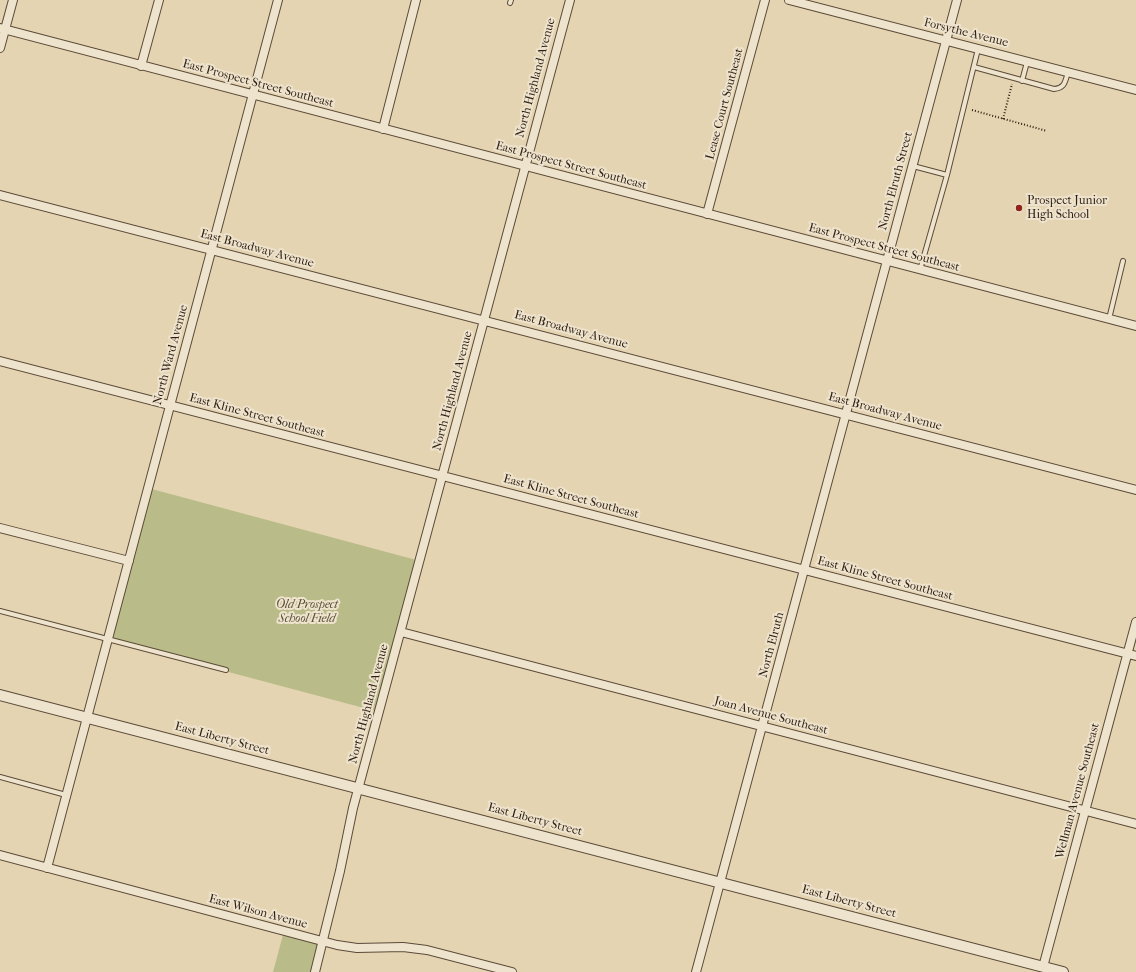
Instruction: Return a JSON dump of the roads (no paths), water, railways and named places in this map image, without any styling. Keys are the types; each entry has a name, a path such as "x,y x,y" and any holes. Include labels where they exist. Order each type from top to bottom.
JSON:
{"street":[{"path":"0,48 2,29 13,0"},
{"path":"141,66 159,0"},
{"name":"North Ward Avenue","path":"47,868 278,0"},
{"path":"383,129 416,0"},
{"name":"North Highland Avenue","path":"315,972 359,788 570,0"},
{"name":"Lease Court Southeast","path":"707,214 765,0"},
{"name":"Forsythe Avenue","path":"789,0 1136,90"},
{"name":"North Elruth Street","path":"846,414 957,0"},
{"name":"East Prospect Street Southeast","path":"2,29 1136,326"},
{"name":"East Broadway Avenue","path":"0,195 1136,490"},
{"name":"East Kline Street Southeast","path":"0,361 1136,656"},
{"name":"North Elruth","path":"696,972 846,414"},
{"path":"0,528 129,561"},
{"name":"Wellman Avenue Southeast","path":"1042,966 1136,622"},
{"name":"Joan Avenue Southeast","path":"401,632 1136,824"},
{"name":"East Liberty Street","path":"0,694 1064,972"},
{"name":"East Wilson Avenue","path":"0,855 337,945 357,948 403,947 427,950 512,972"}],"lane":[{"path":"920,270 978,49"},
{"path":"1022,80 1027,62"},
{"path":"974,67 1054,89 1060,88 1064,85 1068,72"},
{"path":"913,166 946,175"},
{"path":"1109,319 1123,261"},
{"path":"0,612 226,670"},
{"path":"0,778 66,796"}],"place":[{"name":"Prospect Junior High School","path":"1019,208"}],"park label":[{"name":"Old Prospect School Field","path":"307,612"}]}
